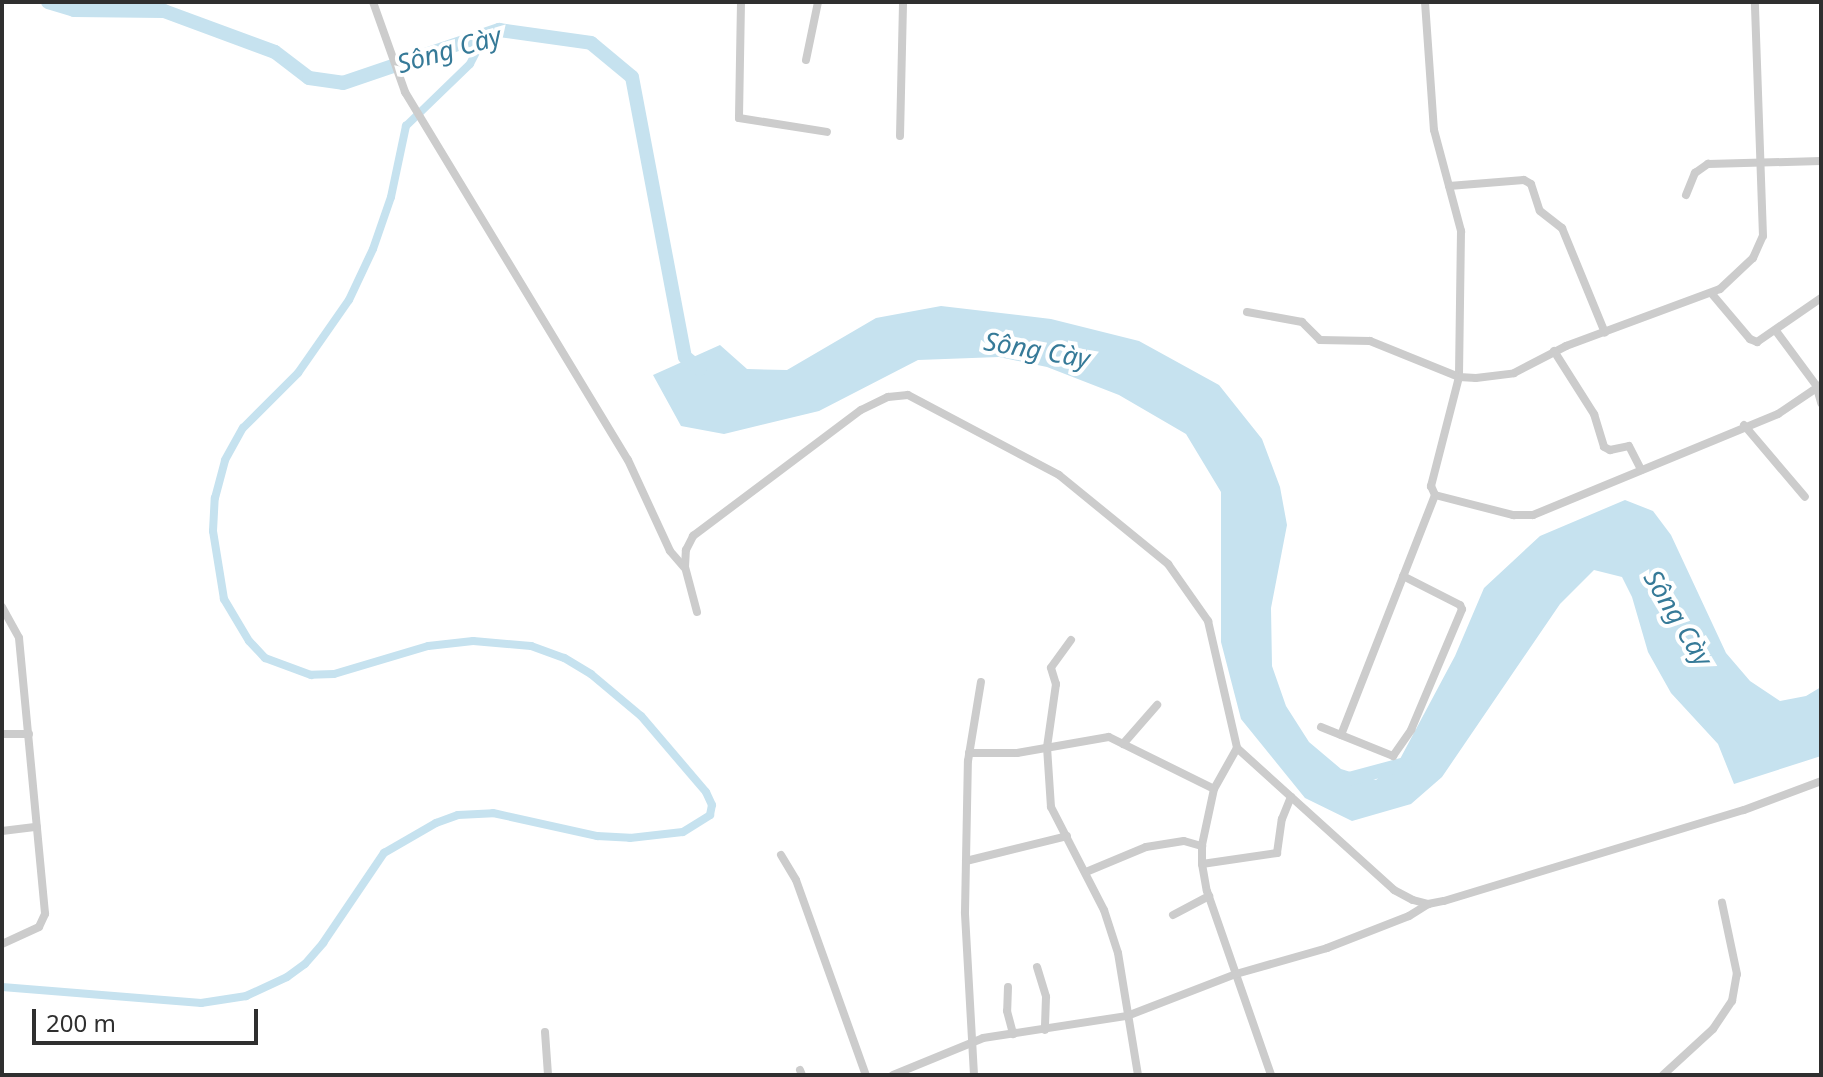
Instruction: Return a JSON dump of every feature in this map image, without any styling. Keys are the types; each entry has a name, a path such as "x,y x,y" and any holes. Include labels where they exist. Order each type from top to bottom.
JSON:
{"street":[{"path":"373,2 401,84 628,460 670,551 685,567"},
{"path":"741,2 739,118 827,132"},
{"path":"806,60 818,2"},
{"path":"900,136 903,2"},
{"path":"1341,735 1435,495 1431,486 1459,377 1461,231 1434,130 1425,2"},
{"path":"1247,312 1302,322 1320,340 1361,339 1391,347 1459,377 1507,375 1554,351 1712,294 1743,270 1762,243 1755,2"},
{"path":"1686,195 1695,173 1708,164 1821,161"},
{"path":"1449,186 1524,180 1531,184 1540,211 1562,228 1605,333"},
{"path":"1712,294 1754,342 1762,341 1821,298"},
{"path":"1776,331 1818,385 1821,403"},
{"path":"1554,351 1594,414 1604,447 1631,447 1641,470"},
{"path":"1435,495 1513,515 1533,515 1744,425 1778,414 1818,385"},
{"path":"697,612 685,567 688,544 698,530 861,410 888,397 908,395 1059,475 1168,564 1208,621 1237,748 1394,890 1428,904"},
{"path":"1744,425 1805,497"},
{"path":"1321,727 1393,756 1398,753 1462,616 1460,605 1403,576"},
{"path":"2,607 19,638 44,918 39,927 2,944"},
{"path":"1071,640 1051,668 1056,684 1047,747 1051,807 1104,910 1118,953 1138,1075"},
{"path":"974,1075 965,912 969,753 981,682"},
{"path":"1123,744 1157,705"},
{"path":"2,734 29,734"},
{"path":"969,753 1011,754 1100,737 1123,744 1137,754 1214,789"},
{"path":"1237,748 1214,789 1202,846 1202,864 1209,896 1271,1075"},
{"path":"893,1075 972,1043 1127,1016 1236,974 1327,948 1409,916 1428,904 1744,810 1821,781"},
{"path":"1202,864 1277,853 1282,819 1291,797"},
{"path":"2,831 37,827"},
{"path":"966,861 1067,836"},
{"path":"1086,872 1122,854 1159,844 1184,841 1202,846"},
{"path":"781,855 796,880 866,1075"},
{"path":"1173,915 1209,896"},
{"path":"1663,1075 1713,1029 1732,1001 1737,974 1722,903"},
{"path":"1037,967 1046,997 1045,1030"},
{"path":"1008,987 1006,999 1013,1034"},
{"path":"545,1032 548,1075"}],"water":[{"path":"941,306 1051,319 1139,341 1219,385 1262,439 1280,487 1287,525 1271,608 1272,666 1286,706 1309,742 1341,769 1376,780 1400,759 1455,656 1484,588 1540,536 1625,500 1653,511 1671,535 1726,653 1750,681 1780,701 1806,696 1821,687 1821,756 1734,784 1718,744 1671,693 1648,652 1632,597 1622,577 1594,570 1560,604 1442,777 1411,804 1352,821 1305,798 1241,719 1221,642 1221,492 1186,434 1119,395 1047,367 999,357 918,360 819,411 724,434 681,426 653,375 720,345 747,369 787,370 876,318"}],"waterway":[{"name":"Sông Cày","path":"48,2 74,10 164,11 275,52 309,78 343,83 499,30 591,43 632,77 685,357 700,369"},
{"path":"2,987 201,1003 246,996 287,977 305,964 323,943 384,853 436,823 458,815 493,813 597,836 630,838 683,832 710,815 712,805 706,792 641,716 591,674 564,658 531,646 473,641 428,646 334,674 311,675 265,658 249,641 224,599 213,531 215,498 225,460 243,428 298,373 349,300 373,249 391,197 406,126 470,64 485,35"},
{"name":"Sông Cày","path":"1349,779 1405,764"}]}
